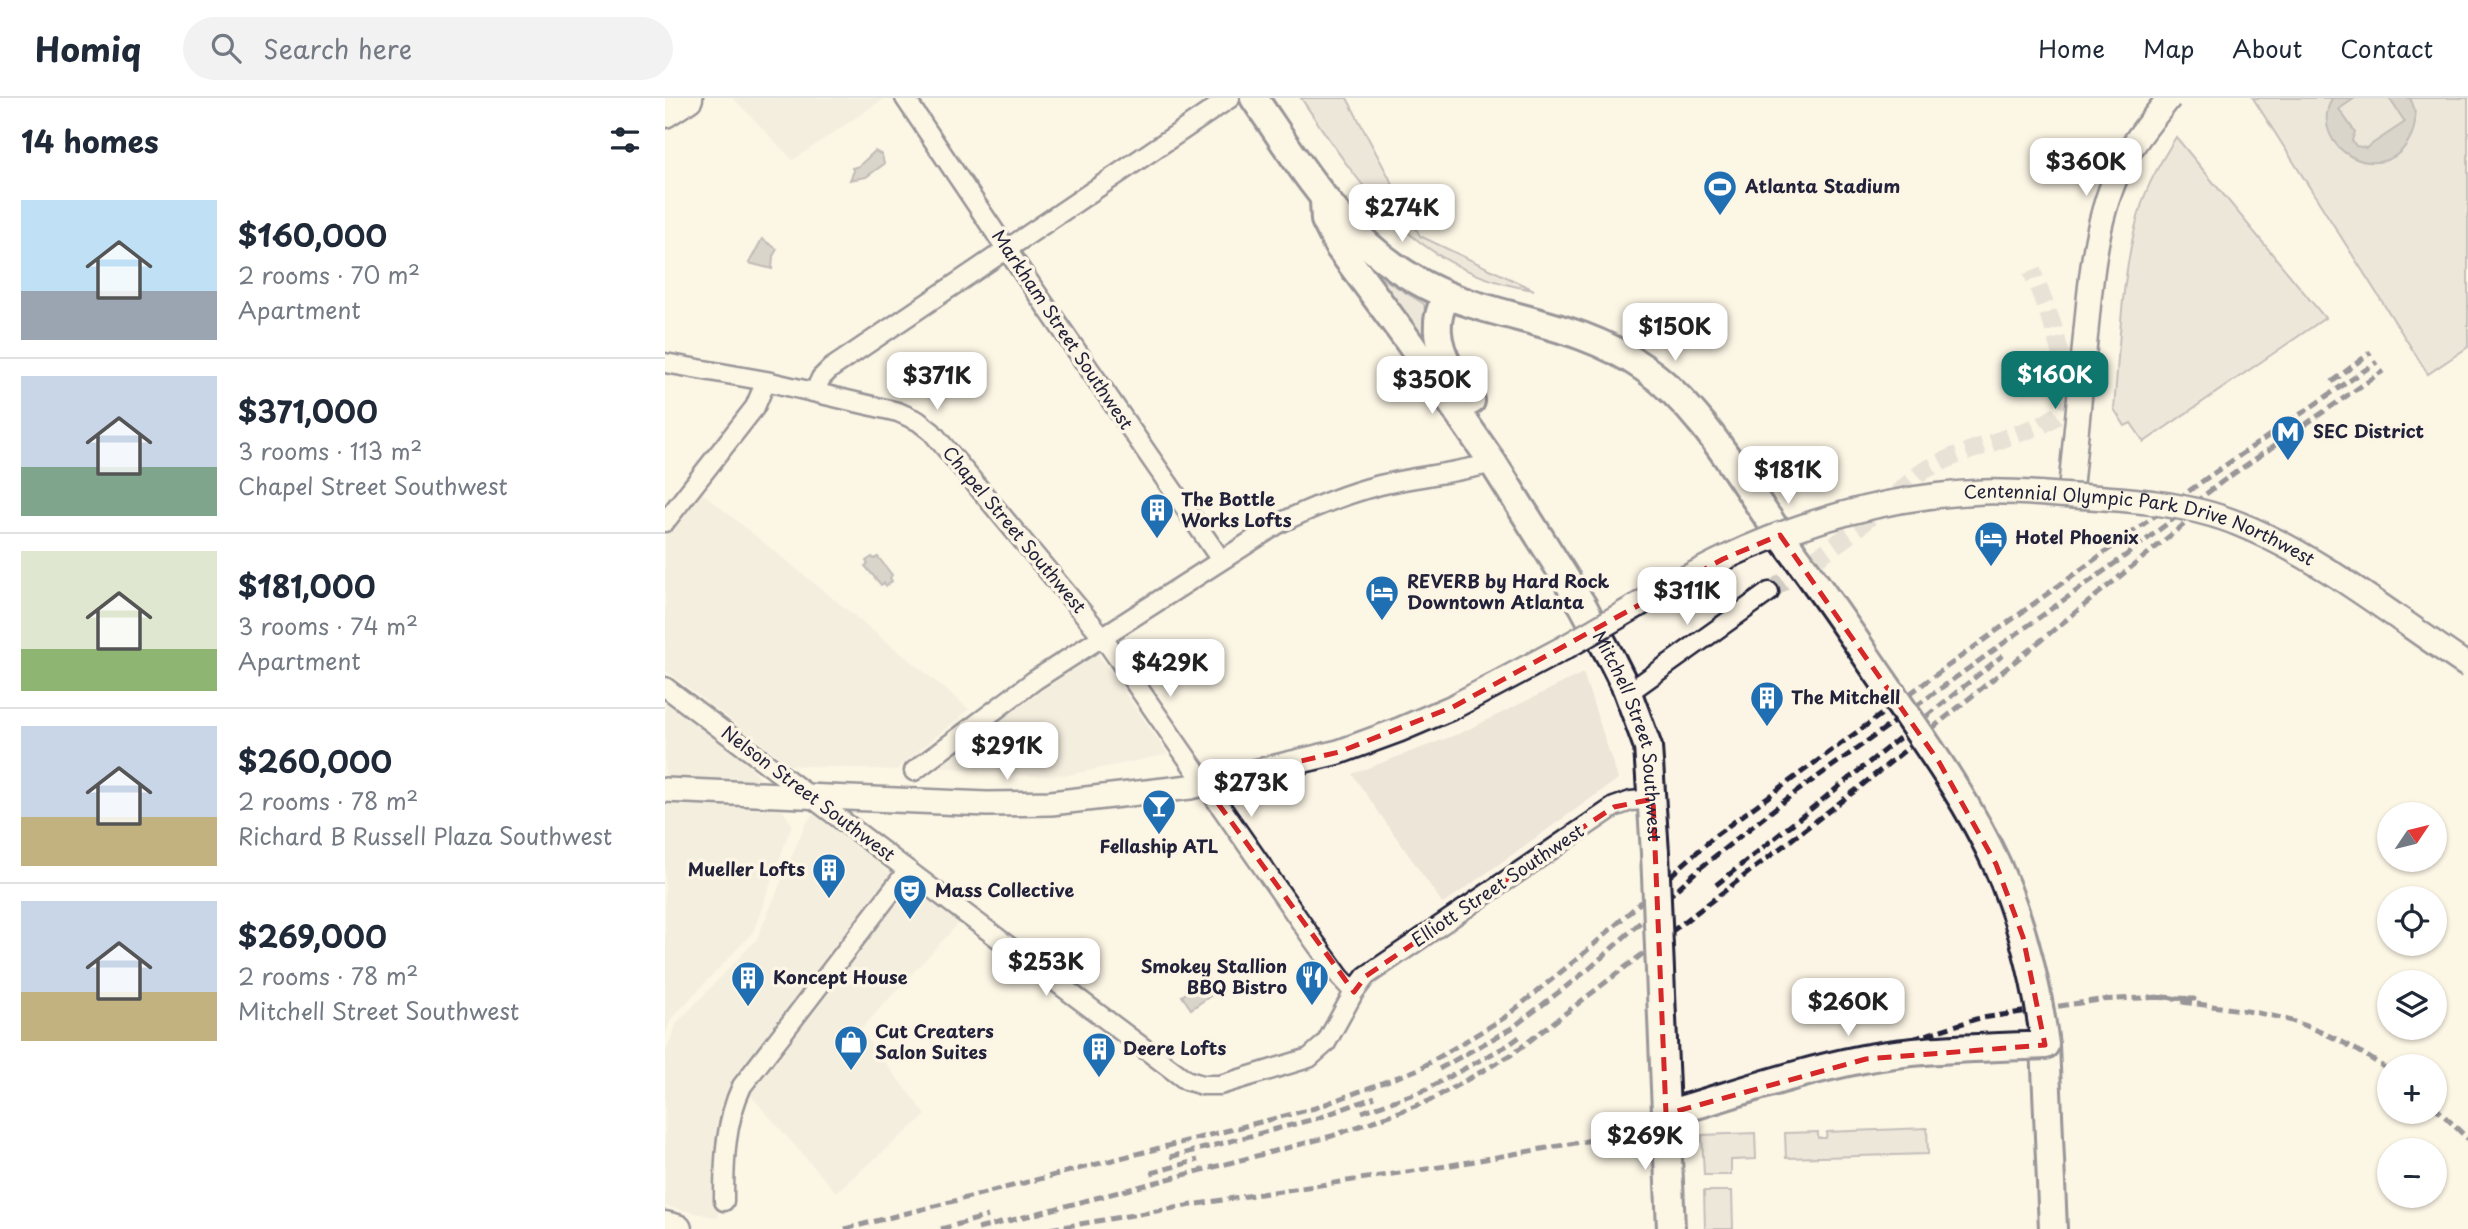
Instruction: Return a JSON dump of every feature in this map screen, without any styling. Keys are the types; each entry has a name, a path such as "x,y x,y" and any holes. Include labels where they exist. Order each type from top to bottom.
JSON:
{"main road":[{"path":"665,113 688,98"},
{"path":"1254,98 1324,200 1391,266 1446,295 1471,304 1589,337 1644,368 1666,386 1712,437 1939,762 1965,804 1996,864 2023,937 2039,999 2045,1045 2053,1229"},
{"name":"Mitchell Street Southwest","path":"1324,200 1325,220 1338,246 1493,463 1583,606 1628,693 1648,747 1653,799 1671,1229"},
{"path":"1446,295 1438,321 1441,347 1446,362 1491,432 1493,463"},
{"path":"1666,1114 1821,1068 1865,1059 1927,1051 2045,1045"},
{"path":"665,1226 677,1229"}],"street":[{"name":"Markham Street Southwest","path":"905,98 1221,560"},
{"path":"815,391 821,378 830,369 1230,98"},
{"path":"2070,495 2088,305 2103,219 2122,163 2169,98"},
{"name":"Chapel Street Southwest","path":"665,363 815,391 907,415 932,432 1103,637 1327,959 1354,992"},
{"path":"665,522 755,407 766,380"},
{"path":"914,771 1013,695 1278,524 1315,506 1381,485 1493,463"},
{"name":"Centennial Olympic Park Drive Northwest","path":"665,790 987,804 1051,803 1204,784 1339,752 1453,707 1723,559 1780,535 1843,514 1905,500 1983,492 2070,495 2180,508 2239,524 2277,542 2348,584 2468,666"},
{"path":"1628,693 1769,592"},
{"name":"Nelson Street Southwest","path":"665,687 1186,1080 1202,1085 1220,1085 1309,1058 1327,1043 1354,992"},
{"name":"Elliott Street Southwest","path":"1354,992 1366,976 1588,824 1625,803 1653,799"},
{"path":"724,1201 727,1138 742,1086 908,870"}],"highlighted area":[{"path":"1780,535 1939,762 1996,864 2023,937 2045,1045 1866,1059 1666,1114 1653,799 1614,807 1366,976 1354,992 1204,784 1339,752 1453,707 1723,559"}],"shaded area":[{"path":"733,98 885,98 793,160"},
{"path":"1301,98 1347,98 1420,236 1534,290 1492,280 1456,265 1424,245 1370,194"},
{"path":"2253,98 2468,98 2468,347 2428,374"},
{"path":"2332,98 2355,98 2339,109 2355,132 2352,140 2356,146 2366,148 2405,122 2389,98 2410,98 2414,108 2414,130 2397,154 2382,161 2366,162 2338,147 2329,133 2327,116"},
{"path":"2176,137 2325,318 2144,442 2131,423 2125,426 2114,409 2122,308 2129,258 2143,200 2155,172"},
{"path":"875,151 882,155 884,164 866,177 850,180 854,171 852,168 859,166"},
{"path":"762,239 777,249 773,256 772,269 749,263"},
{"path":"1369,270 1424,304 1430,344 1426,346"},
{"path":"701,492 969,709 896,770 789,765 665,670 665,537"},
{"path":"878,557 892,575 892,581 886,586 884,583 881,585 865,566 868,564 866,561"},
{"path":"1097,653 1168,754 1068,775 1031,776 943,767 940,760"},
{"path":"1583,673 1618,779 1443,904 1352,774 1461,733"},
{"path":"665,701 750,765 792,824 753,932 671,1019 665,1036"},
{"path":"815,811 894,876 959,923 860,1030 926,1115 836,1192 750,1095 722,1133 718,1218 665,1206 665,1054 677,1023 757,939 805,825"},
{"path":"1207,978 1216,992 1191,1009 1182,996"},
{"path":"1927,1128 1928,1154 1786,1158 1785,1133 1818,1132 1818,1138 1826,1138 1827,1132"},
{"path":"1755,1133 1756,1159 1731,1160 1731,1175 1704,1175 1702,1135"},
{"path":"1704,1191 1732,1191 1733,1229 1705,1229"}],"tunnel":[{"path":"1769,592 1850,534 1923,471 1952,457 2042,425 2060,414 2065,404 2066,373 2052,323 2032,271"}],"railway":[{"path":"2332,382 2371,352"},
{"path":"845,1229 1315,1108 1419,1069 1504,1018 1582,955 1716,835 2211,475 2377,362"},
{"path":"1439,1069 1512,1028 1589,969 1699,869 1788,798 2125,556 2223,481 2383,371"},
{"path":"978,1229 1332,1136 1429,1101 1511,1055 1856,790 2187,522"},
{"path":"1716,885 2003,655"},
{"path":"1050,1229 1592,1140 1976,1019 2099,1000 2161,997 2194,999 2148,997"},
{"path":"2182,1002 2284,1019 2347,1044 2377,1063"},
{"path":"1362,1112 1425,1090 1522,1035"},
{"path":"1170,1157 1318,1118 1375,1097"},
{"path":"2447,1119 2468,1139"},
{"path":"1151,1173 1198,1160"},
{"path":"941,1229 988,1216"}],"place":[{"name":"Atlanta Stadium","path":"1720,217"},
{"name":"SEC District","path":"2288,462"},
{"name":"The Bottle Works Lofts","path":"1157,540"},
{"name":"Hotel Phoenix","path":"1991,568"},
{"name":"REVERB by Hard Rock Downtown Atlanta","path":"1382,622"},
{"name":"The Mitchell","path":"1767,728"},
{"name":"Fellaship ATL","path":"1159,836"},
{"name":"Mueller Lofts","path":"829,900"},
{"name":"Mass Collective","path":"910,921"},
{"name":"Smokey Stallion BBQ Bistro","path":"1312,1007"},
{"name":"Koncept House","path":"748,1008"},
{"name":"Cut Creaters Salon Suites","path":"851,1072"},
{"name":"Deere Lofts","path":"1099,1079"}]}
